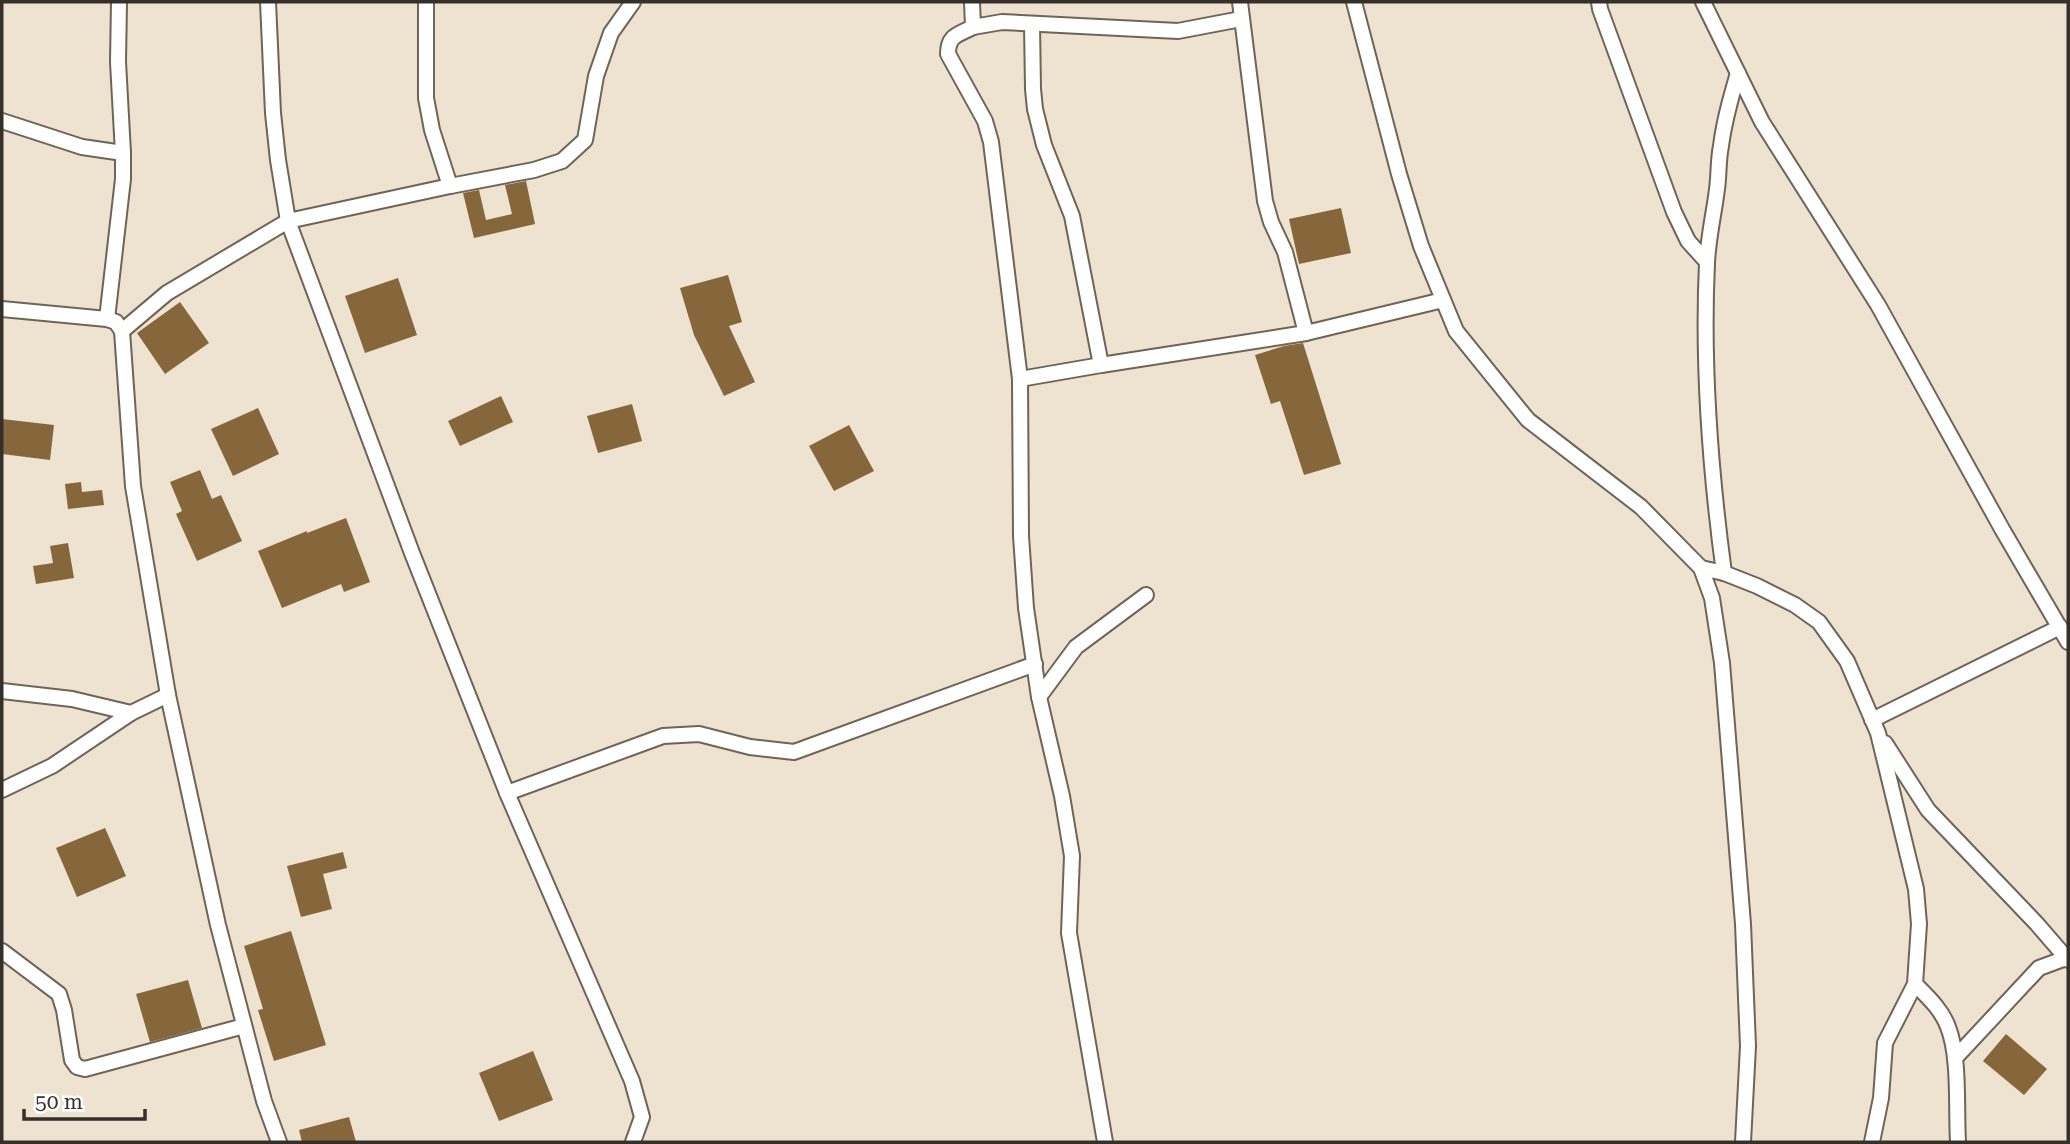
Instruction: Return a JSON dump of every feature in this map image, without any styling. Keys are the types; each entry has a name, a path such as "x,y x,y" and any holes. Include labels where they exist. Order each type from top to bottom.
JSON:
{"street":[{"path":"107,319 123,179 118,62 119,2"},
{"path":"268,2 273,113 288,221 412,553 507,793 632,1081 642,1117 633,1142"},
{"path":"426,2 426,98 432,130 450,186"},
{"path":"122,331 167,293 288,221 534,170 562,161 585,140 596,76 611,33 634,2"},
{"path":"972,2 973,27"},
{"path":"1240,2 1265,201 1285,252 1306,333"},
{"path":"1354,2 1399,174 1421,246 1456,331 1528,420 1641,507 1701,568 1712,598 1722,663 1742,924 1748,1046 1743,1142"},
{"path":"1599,2 1674,212 1688,241 1707,262"},
{"path":"1703,2 1762,122 1878,305 2068,642"},
{"path":"1105,1142 1069,933 1072,856 1040,697 1026,608 1021,536 1020,379 991,142 985,121 948,54 948,46 952,38 973,27 1002,22 1178,31 1241,19"},
{"path":"1032,24 1035,109 1044,145 1072,216 1101,365"},
{"path":"1724,573 1709,450 1706,386 1707,262 1720,148 1738,73"},
{"path":"2,121 82,147 123,153"},
{"path":"1020,379 1306,333 1444,300"},
{"path":"2,309 107,319 116,322 122,331 133,486 168,695 218,925 264,1101 279,1142"},
{"path":"1701,568 1724,573 1757,586 1795,604 1819,622 1847,661 1875,727 1916,889 1919,925 1915,984 1885,1043 1881,1098 1872,1142"},
{"path":"1040,697 1076,647 1146,595"},
{"path":"1875,727 2060,626"},
{"path":"507,793 663,736 699,734 750,747 794,752 1035,664"},
{"path":"2,691 72,699 131,713"},
{"path":"2,790 52,766 131,713 168,695"},
{"path":"1875,727 1928,810 2067,959 2039,968 1956,1057"},
{"path":"2,951 59,994 72,1060 77,1068 85,1069 244,1026"},
{"path":"1915,984 1933,1003 1948,1027 1956,1057 1958,1142"}],"building":[{"path":"526,181 535,224 474,238 463,193 479,190 486,220 512,214 505,185"},
{"path":"1341,208 1351,253 1299,264 1289,219"},
{"path":"728,275 742,322 729,326 755,382 724,396 694,335 680,288"},
{"path":"398,278 417,335 365,353 345,296"},
{"path":"180,302 209,343 165,374 137,333"},
{"path":"1303,343 1341,464 1304,475 1280,401 1271,404 1255,355"},
{"path":"501,396 513,422 460,446 448,421"},
{"path":"632,404 642,441 598,453 587,416"},
{"path":"258,408 279,454 233,476 211,429"},
{"path":"2,419 54,425 50,460 2,454"},
{"path":"849,425 874,471 834,491 809,446"},
{"path":"200,470 212,499 221,495 242,541 197,561 176,514 182,511 170,482"},
{"path":"81,482 82,492 102,490 104,505 68,509 65,484"},
{"path":"346,518 370,582 344,592 341,584 282,608 258,551"},
{"path":"68,543 74,578 36,584 33,566 53,563 50,546"},
{"path":"105,828 126,876 77,897 56,848"},
{"path":"343,852 347,868 323,874 332,909 301,917 287,866"},
{"path":"291,931 326,1045 274,1061 258,1010 263,1009 244,946"},
{"path":"188,980 202,1028 150,1042 136,994"},
{"path":"2006,1034 2047,1069 2024,1095 1983,1061"},
{"path":"533,1051 553,1100 499,1121 479,1073"},
{"path":"349,1117 356,1142 302,1142 299,1130"}]}
